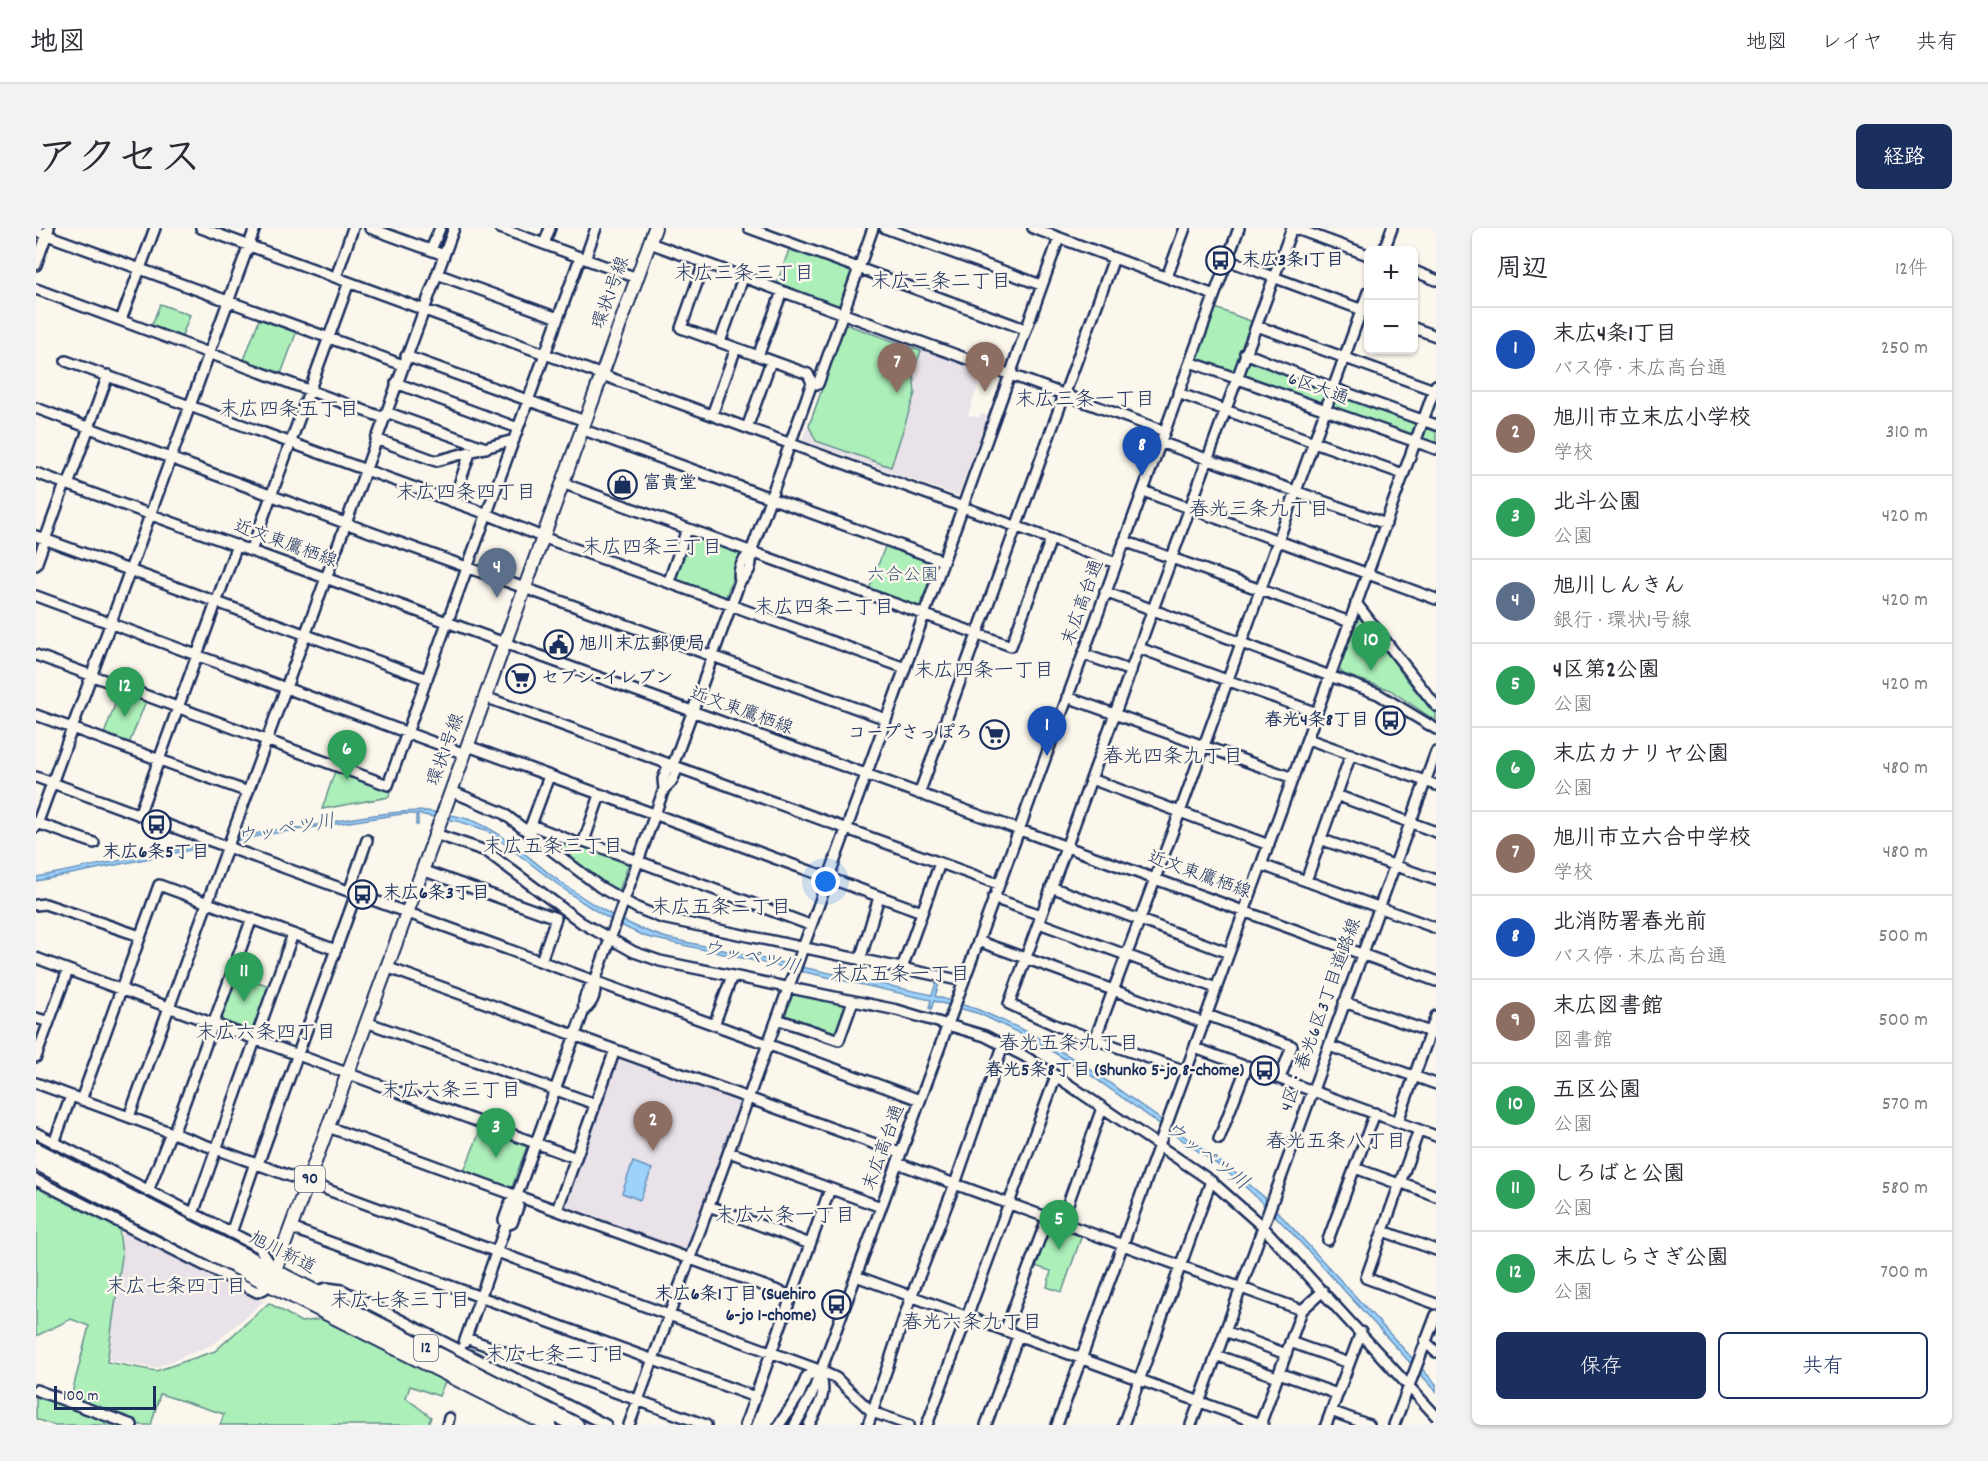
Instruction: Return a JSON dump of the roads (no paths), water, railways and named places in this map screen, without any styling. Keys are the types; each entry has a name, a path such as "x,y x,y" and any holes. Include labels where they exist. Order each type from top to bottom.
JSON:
{"highway":[{"name":"旭川新道","path":"36,1150 181,1215 272,1278 316,1291 576,1425"},
{"name":"旭川新道","path":"36,1162 272,1278 549,1425"}],"main road":[{"name":"環状1号線","path":"272,1278 309,1183 655,228"}],"street":[{"path":"122,320 155,228"},
{"path":"201,228 1116,562"},
{"path":"94,843 37,825 255,228"},
{"path":"336,277 353,228"},
{"path":"370,228 444,255"},
{"path":"431,250 440,228"},
{"path":"129,1117 454,228"},
{"path":"502,228 637,278"},
{"path":"544,244 550,228"},
{"path":"36,656 388,785 558,318 596,228"},
{"path":"749,228 1025,329"},
{"path":"812,383 818,384 873,228"},
{"path":"885,228 1041,285"},
{"path":"1033,228 1214,294"},
{"path":"629,1425 905,668 1041,285 1065,228"},
{"path":"1167,277 1185,228"},
{"name":"末広高台通","path":"795,1425 813,1392 819,1370 856,1276 1239,228"},
{"path":"1186,1071 1057,1026 1009,1004 1245,353 1293,228 1364,254"},
{"path":"1385,246 1392,228"},
{"path":"36,231 48,231 328,339 529,400 583,425 770,499 943,561"},
{"path":"36,265 48,231"},
{"path":"650,243 1164,431"},
{"path":"919,794 1114,258"},
{"path":"1227,260 1364,311"},
{"path":"461,1350 506,1225 512,1223 518,1207 517,1195 584,1010 583,1002 589,987 595,981 655,815 664,789 663,779 667,769 673,765 740,581 752,566 751,552 812,383 808,374 681,328 704,263"},
{"path":"437,274 558,318"},
{"path":"1418,274 1436,280"},
{"path":"720,342 743,278"},
{"path":"251,551 349,282"},
{"path":"36,289 309,390 486,448"},
{"path":"758,356 782,292"},
{"path":"1095,1039 1228,681 1333,388 1364,313"},
{"path":"1057,1425 1435,387 1257,326"},
{"path":"1418,330 1436,336"},
{"path":"712,415 736,348"},
{"name":"6区大通","path":"1245,353 1436,425"},
{"path":"66,360 487,514 542,537 905,668"},
{"path":"747,428 771,361"},
{"name":"6区大通","path":"1190,362 1436,449"},
{"path":"36,565 40,538 67,484 108,375"},
{"path":"396,383 518,428"},
{"path":"1178,393 1403,474"},
{"path":"36,408 345,523 886,719"},
{"path":"376,439 436,461 514,440"},
{"path":"1160,442 1386,524"},
{"path":"453,502 470,453"},
{"name":"近文東鷹栖線","path":"36,473 1436,981"},
{"path":"562,483 1011,646 1051,539"},
{"path":"1143,490 1436,599"},
{"path":"669,581 687,529"},
{"path":"40,538 427,680"},
{"path":"1124,540 1350,622"},
{"path":"139,815 237,545"},
{"path":"1105,592 1378,694 1436,729"},
{"path":"36,596 407,732 549,776 922,912"},
{"path":"1356,603 1436,706"},
{"path":"1139,648 1317,713"},
{"path":"1083,654 1131,671"},
{"path":"485,697 998,884"},
{"path":"1067,697 1293,778"},
{"path":"36,715 248,792"},
{"path":"1308,739 1436,785"},
{"name":"4区・春光6区3丁目道路線","path":"1191,1425 1436,752"},
{"path":"1306,881 1351,754"},
{"path":"529,828 549,776"},
{"path":"36,777 188,833 225,852 243,853 920,1100"},
{"path":"1091,779 1269,845"},
{"path":"584,841 600,795"},
{"path":"1336,795 1436,832"},
{"path":"449,797 503,813 529,828 622,903 662,918 801,951 902,968 962,986"},
{"path":"529,828 577,843 584,841 810,925"},
{"path":"437,830 486,851 560,908 634,952 660,961 790,983 853,1001 949,1020 985,1036 1056,1076 1102,1108 1160,1142 1264,1224 1323,1291 1410,1382 1436,1416"},
{"path":"1320,839 1436,880"},
{"path":"231,1233 336,950 367,840"},
{"path":"902,968 940,863"},
{"path":"1262,865 1436,928"},
{"path":"422,870 556,918"},
{"path":"81,1100 159,885 336,950"},
{"path":"1051,887 1229,953"},
{"path":"860,960 879,897"},
{"path":"993,898 1126,955 1216,988"},
{"path":"36,905 45,904 140,936"},
{"path":"541,961 560,908"},
{"path":"148,1191 252,918"},
{"path":"193,1214 293,934"},
{"path":"978,941 1113,990 1292,1046 1280,1078"},
{"path":"36,958 576,1158"},
{"path":"386,967 900,1154"},
{"path":"36,1057 68,970"},
{"path":"714,1025 732,975"},
{"path":"777,1019 839,1040 853,1001"},
{"path":"1344,1002 1433,1033"},
{"path":"1398,1121 1433,1033 1436,1016"},
{"path":"36,1018 49,1022"},
{"path":"366,1022 595,1104"},
{"path":"868,1425 911,1297 955,1184 1003,1046"},
{"path":"1329,1046 1436,1084"},
{"path":"1195,1048 1436,1136"},
{"path":"557,1210 615,1050"},
{"path":"1219,1139 1247,1066"},
{"path":"927,1425 1056,1076"},
{"path":"36,1083 819,1370 836,1378 872,1412 909,1425"},
{"path":"54,1143 71,1096"},
{"path":"1061,1223 1102,1108"},
{"path":"1329,1240 1375,1113"},
{"path":"328,1127 792,1296"},
{"path":"1419,1130 1366,1278 1436,1304"},
{"path":"36,1133 148,1191 181,1215 193,1214 259,1248 272,1278 257,1292 36,1180"},
{"path":"729,1152 881,1207"},
{"path":"897,1163 1302,1310"},
{"path":"1356,1168 1436,1196"},
{"path":"1123,1425 1211,1180"},
{"path":"745,1425 830,1189"},
{"path":"709,1206 810,1244"},
{"path":"1005,1331 1047,1218"},
{"path":"291,1228 755,1397"},
{"path":"1383,1231 1436,1250"},
{"path":"856,1276 1261,1425 1302,1310 1323,1291"},
{"path":"316,1291 327,1288 342,1290 606,1425"},
{"path":"1394,1425 1436,1315"},
{"path":"1225,1331 1286,1354"},
{"path":"1326,1425 1361,1332"},
{"path":"986,1425 1018,1336"},
{"path":"465,1338 706,1425"},
{"path":"1290,1342 1349,1363"},
{"path":"1424,1345 1436,1352"},
{"path":"1216,1355 1337,1394"},
{"path":"779,1425 799,1395 807,1376 819,1370"},
{"path":"809,1425 823,1396 825,1384 819,1370"},
{"path":"36,1390 132,1425"},
{"path":"1330,1411 1369,1425"}],"water":[{"name":"ウッペツ川","path":"427,811 464,818 486,827 506,839 551,875 592,903 651,933 932,995 936,983 939,984 935,996 979,1010 1030,1033 1084,1065 1233,1171 1263,1196 1436,1384 1436,1391 1290,1231 1250,1191 1222,1168 1083,1070 1035,1041 980,1014 934,1001 931,1009 929,1008 931,1000 647,937 583,903 486,830 457,821 418,814 418,825 416,825 416,814 402,814 269,834 36,881 36,877 290,827 294,829 377,815"},
{"path":"633,1162 652,1169 640,1200 622,1193"}],"place":[{"name":"末広3条1丁目","path":"1221,261"},
{"name":"末広図書館","path":"985,392"},
{"name":"旭川市立六合中学校","path":"897,393"},
{"name":"北消防署春光前","path":"1142,476"},
{"name":"富貴堂","path":"622,484"},
{"name":"旭川しんきん","path":"497,598"},
{"name":"旭川末広郵便局","path":"558,645"},
{"name":"五区公園","path":"1371,671"},
{"name":"セブン-イレブン","path":"520,679"},
{"name":"末広しらさぎ公園","path":"125,717"},
{"name":"春光4条8丁目","path":"1390,721"},
{"name":"コープさっぽろ","path":"994,734"},
{"name":"末広4条1丁目","path":"1047,756"},
{"name":"末広カナリヤ公園","path":"347,780"},
{"name":"末広6条5丁目","path":"156,824"},
{"name":"末広6条3丁目","path":"362,894"},
{"name":"しろばと公園","path":"244,1002"},
{"name":"春光5条8丁目 (Shunko 5-jo 8-chome)","path":"1265,1071"},
{"name":"旭川市立末広小学校","path":"653,1151"},
{"name":"北斗公園","path":"496,1158"},
{"name":"4区第2公園","path":"1059,1250"},
{"name":"末広6条1丁目 (Suehiro 6-jo 1-chome)","path":"837,1305"}],"district":[{"name":"末広三条三丁目","path":"744,275"},
{"name":"末広三条二丁目","path":"941,283"},
{"name":"末広三条一丁目","path":"1085,401"},
{"name":"末広四条五丁目","path":"289,411"},
{"name":"末広四条四丁目","path":"466,494"},
{"name":"春光三条九丁目","path":"1259,511"},
{"name":"末広四条三丁目","path":"652,549"},
{"name":"末広四条二丁目","path":"824,609"},
{"name":"末広四条一丁目","path":"984,672"},
{"name":"春光四条九丁目","path":"1173,758"},
{"name":"末広五条三丁目","path":"553,848"},
{"name":"末広五条二丁目","path":"721,909"},
{"name":"末広五条一丁目","path":"900,976"},
{"name":"末広六条四丁目","path":"266,1034"},
{"name":"春光五条九丁目","path":"1069,1045"},
{"name":"末広六条三丁目","path":"451,1092"},
{"name":"春光五条八丁目","path":"1336,1143"},
{"name":"末広六条一丁目","path":"785,1217"},
{"name":"末広七条四丁目","path":"176,1288"},
{"name":"末広七条三丁目","path":"400,1302"},
{"name":"春光六条九丁目","path":"972,1324"},
{"name":"末広七条二丁目","path":"555,1356"}],"park label":[{"name":"六合公園","path":"903,576"}]}
